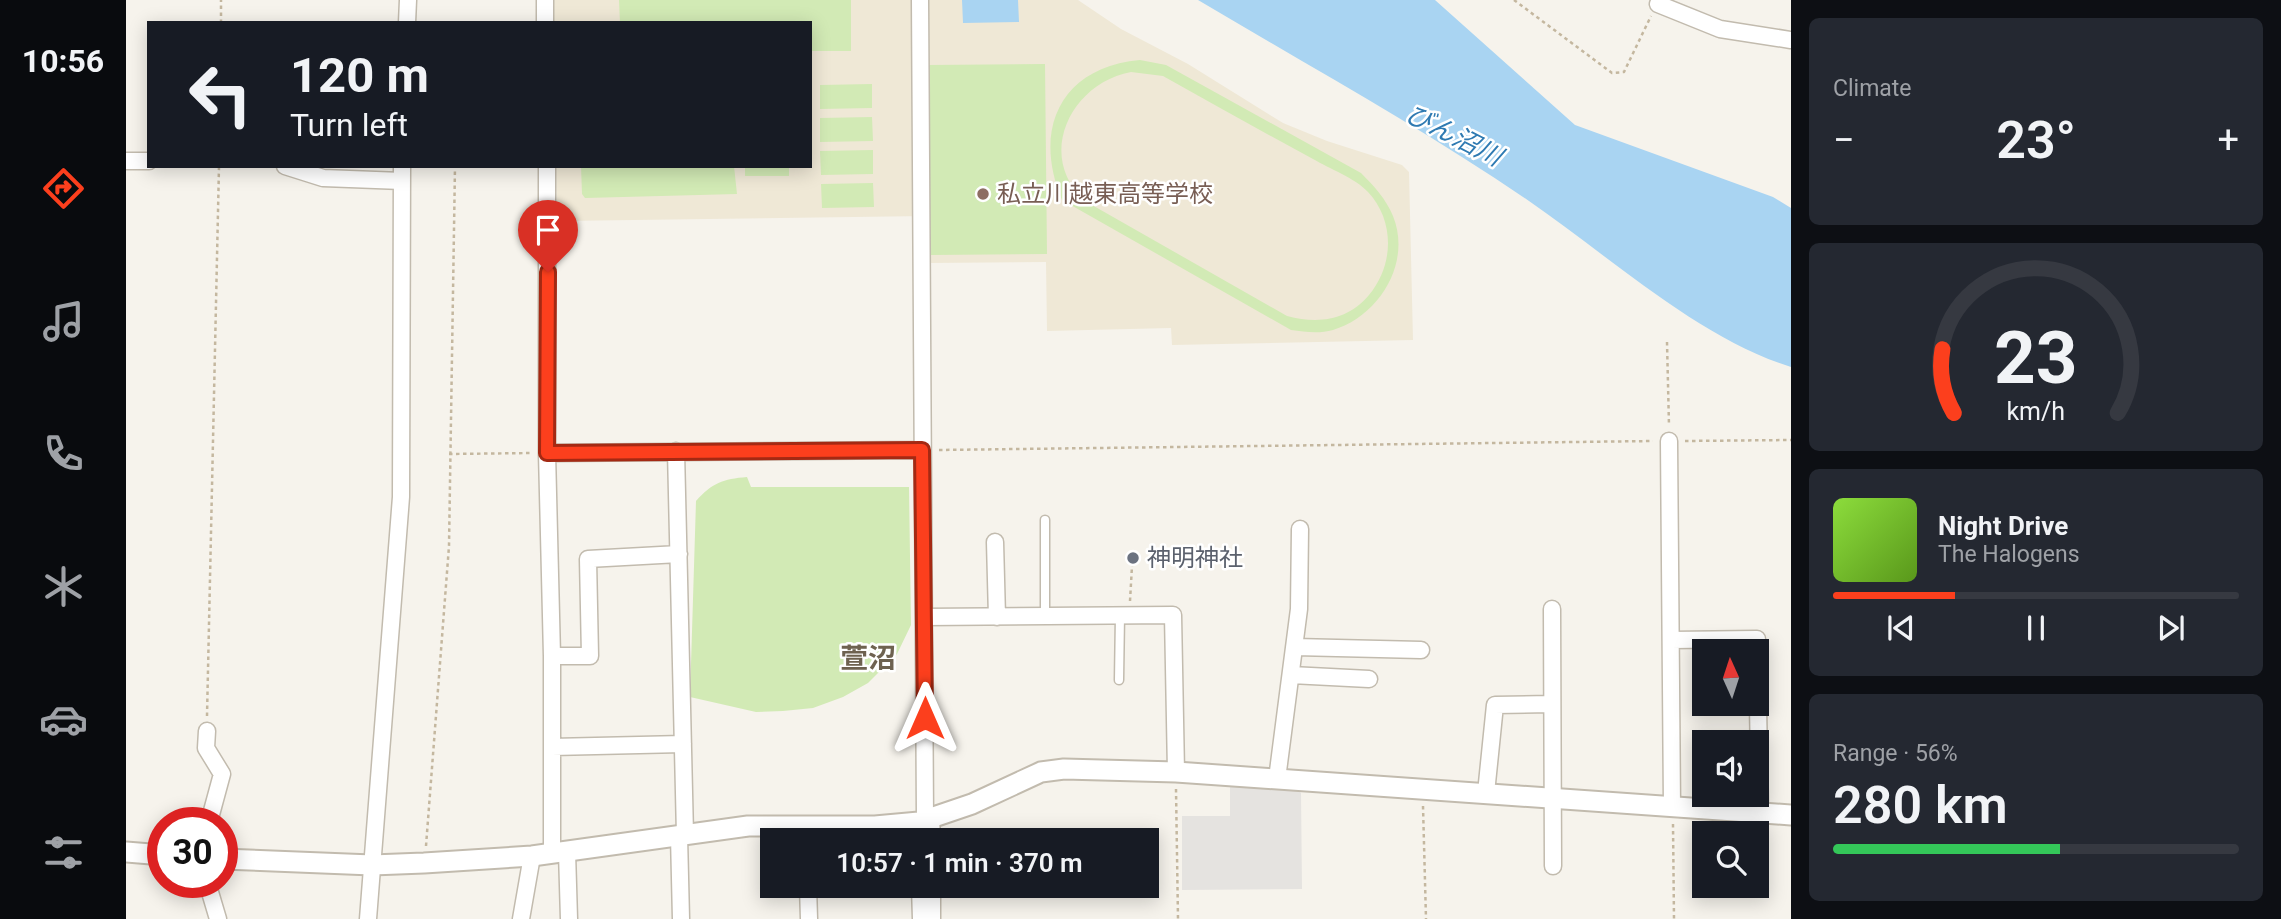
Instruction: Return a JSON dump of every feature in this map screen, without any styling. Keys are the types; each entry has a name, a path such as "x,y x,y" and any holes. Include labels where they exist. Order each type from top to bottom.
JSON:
{"street":[{"path":"407,21 408,0"},
{"path":"545,0 545,21"},
{"path":"920,0 924,825"},
{"path":"1660,2 1720,29 1791,40"},
{"path":"126,160 147,161"},
{"path":"291,168 323,178 402,174 401,497 368,919"},
{"path":"547,168 547,453 552,747 560,853 569,919"},
{"path":"1669,441 1672,807"},
{"path":"547,453 922,450"},
{"path":"676,451 683,744 681,919"},
{"path":"1277,779 1295,647 1300,590 1300,528"},
{"path":"995,542 997,617"},
{"path":"552,656 590,656 588,558 679,554"},
{"path":"1552,609 1550,704 1553,866"},
{"path":"924,617 1173,615 1176,772"},
{"path":"1671,640 1692,640"},
{"path":"1295,647 1421,650"},
{"path":"1291,675 1369,679"},
{"path":"1486,793 1495,705 1550,704"},
{"path":"1758,716 1760,813"},
{"path":"207,731 206,748 222,774 213,807"},
{"path":"552,747 683,744"},
{"path":"864,828 924,825 1053,769 1176,772 1791,815"},
{"path":"238,860 372,865 424,863 532,856 748,826 765,828"},
{"path":"126,852 147,854"},
{"path":"521,919 532,856"},
{"path":"212,898 218,919"},
{"path":"808,898 809,919"},
{"path":"920,898 921,919"},
{"path":"932,898 932,919"}],"lane":[{"path":"1045,520 1045,616"},
{"path":"1119,680 1125,615"}],"path":[{"path":"221,0 221,21"},
{"path":"1514,0 1612,73 1624,72 1640,34 1660,2"},
{"path":"207,731 219,168"},
{"path":"424,863 447,596 455,168"},
{"path":"1667,342 1669,441"},
{"path":"922,450 1791,440"},
{"path":"449,454 547,453"},
{"path":"1125,615 1132,566"},
{"path":"1176,772 1178,919"},
{"path":"1422,789 1426,919"},
{"path":"1672,807 1674,919"}],"shaded area":[{"name":"私立川越東高等学校","path":"554,0 1078,0 1121,29 1188,64 1283,123 1327,141 1402,165 1409,172 1413,340 1172,345 1171,328 1047,331 1046,262 928,263 927,216 560,221 557,218 556,168 812,168 812,21 554,21"},
{"path":"1230,783 1296,788 1301,793 1302,889 1182,890 1182,816 1230,816"}],"green space":[{"path":"619,0 851,0 851,51 812,51 812,21 620,21"},
{"path":"1140,60 1166,65 1361,173 1387,204 1398,234 1394,269 1377,300 1350,323 1333,330 1291,330 1062,200 1053,174 1050,149 1053,126 1060,106 1073,89 1090,75 1113,65","holes":["1131,72 1163,76 1349,178 1368,192 1383,216 1388,243 1383,270 1369,295 1360,304 1342,315 1321,320 1287,316 1085,201 1070,183 1063,163 1062,143 1067,124 1077,106 1091,90 1110,79"]},
{"path":"1045,64 1047,254 930,255 927,65"},
{"path":"872,84 872,108 820,109 820,85"},
{"path":"872,117 873,141 820,142 820,118"},
{"path":"873,150 873,174 821,175 820,151"},
{"path":"581,168 734,168 737,194 585,198 582,194"},
{"path":"745,168 789,168 789,176 745,176"},
{"path":"873,183 874,207 822,208 821,184"},
{"path":"747,477 751,487 909,487 911,625 897,654 868,683 843,697 813,708 756,712 690,697 696,501 718,483"}],"water":[{"path":"962,0 1018,0 1019,22 963,23"},
{"name":"びん沼川","path":"1198,0 1435,0 1575,125 1773,197 1791,208 1791,367 1756,354 1688,316 1489,174"}],"place":[{"name":"私立川越東高等学校","path":"983,194"},
{"name":"神明神社","path":"1133,558"}],"district":[{"name":"萱沼","path":"868,658"}],"route":[{"path":"548,272 547,453 922,450 925,718"}]}
